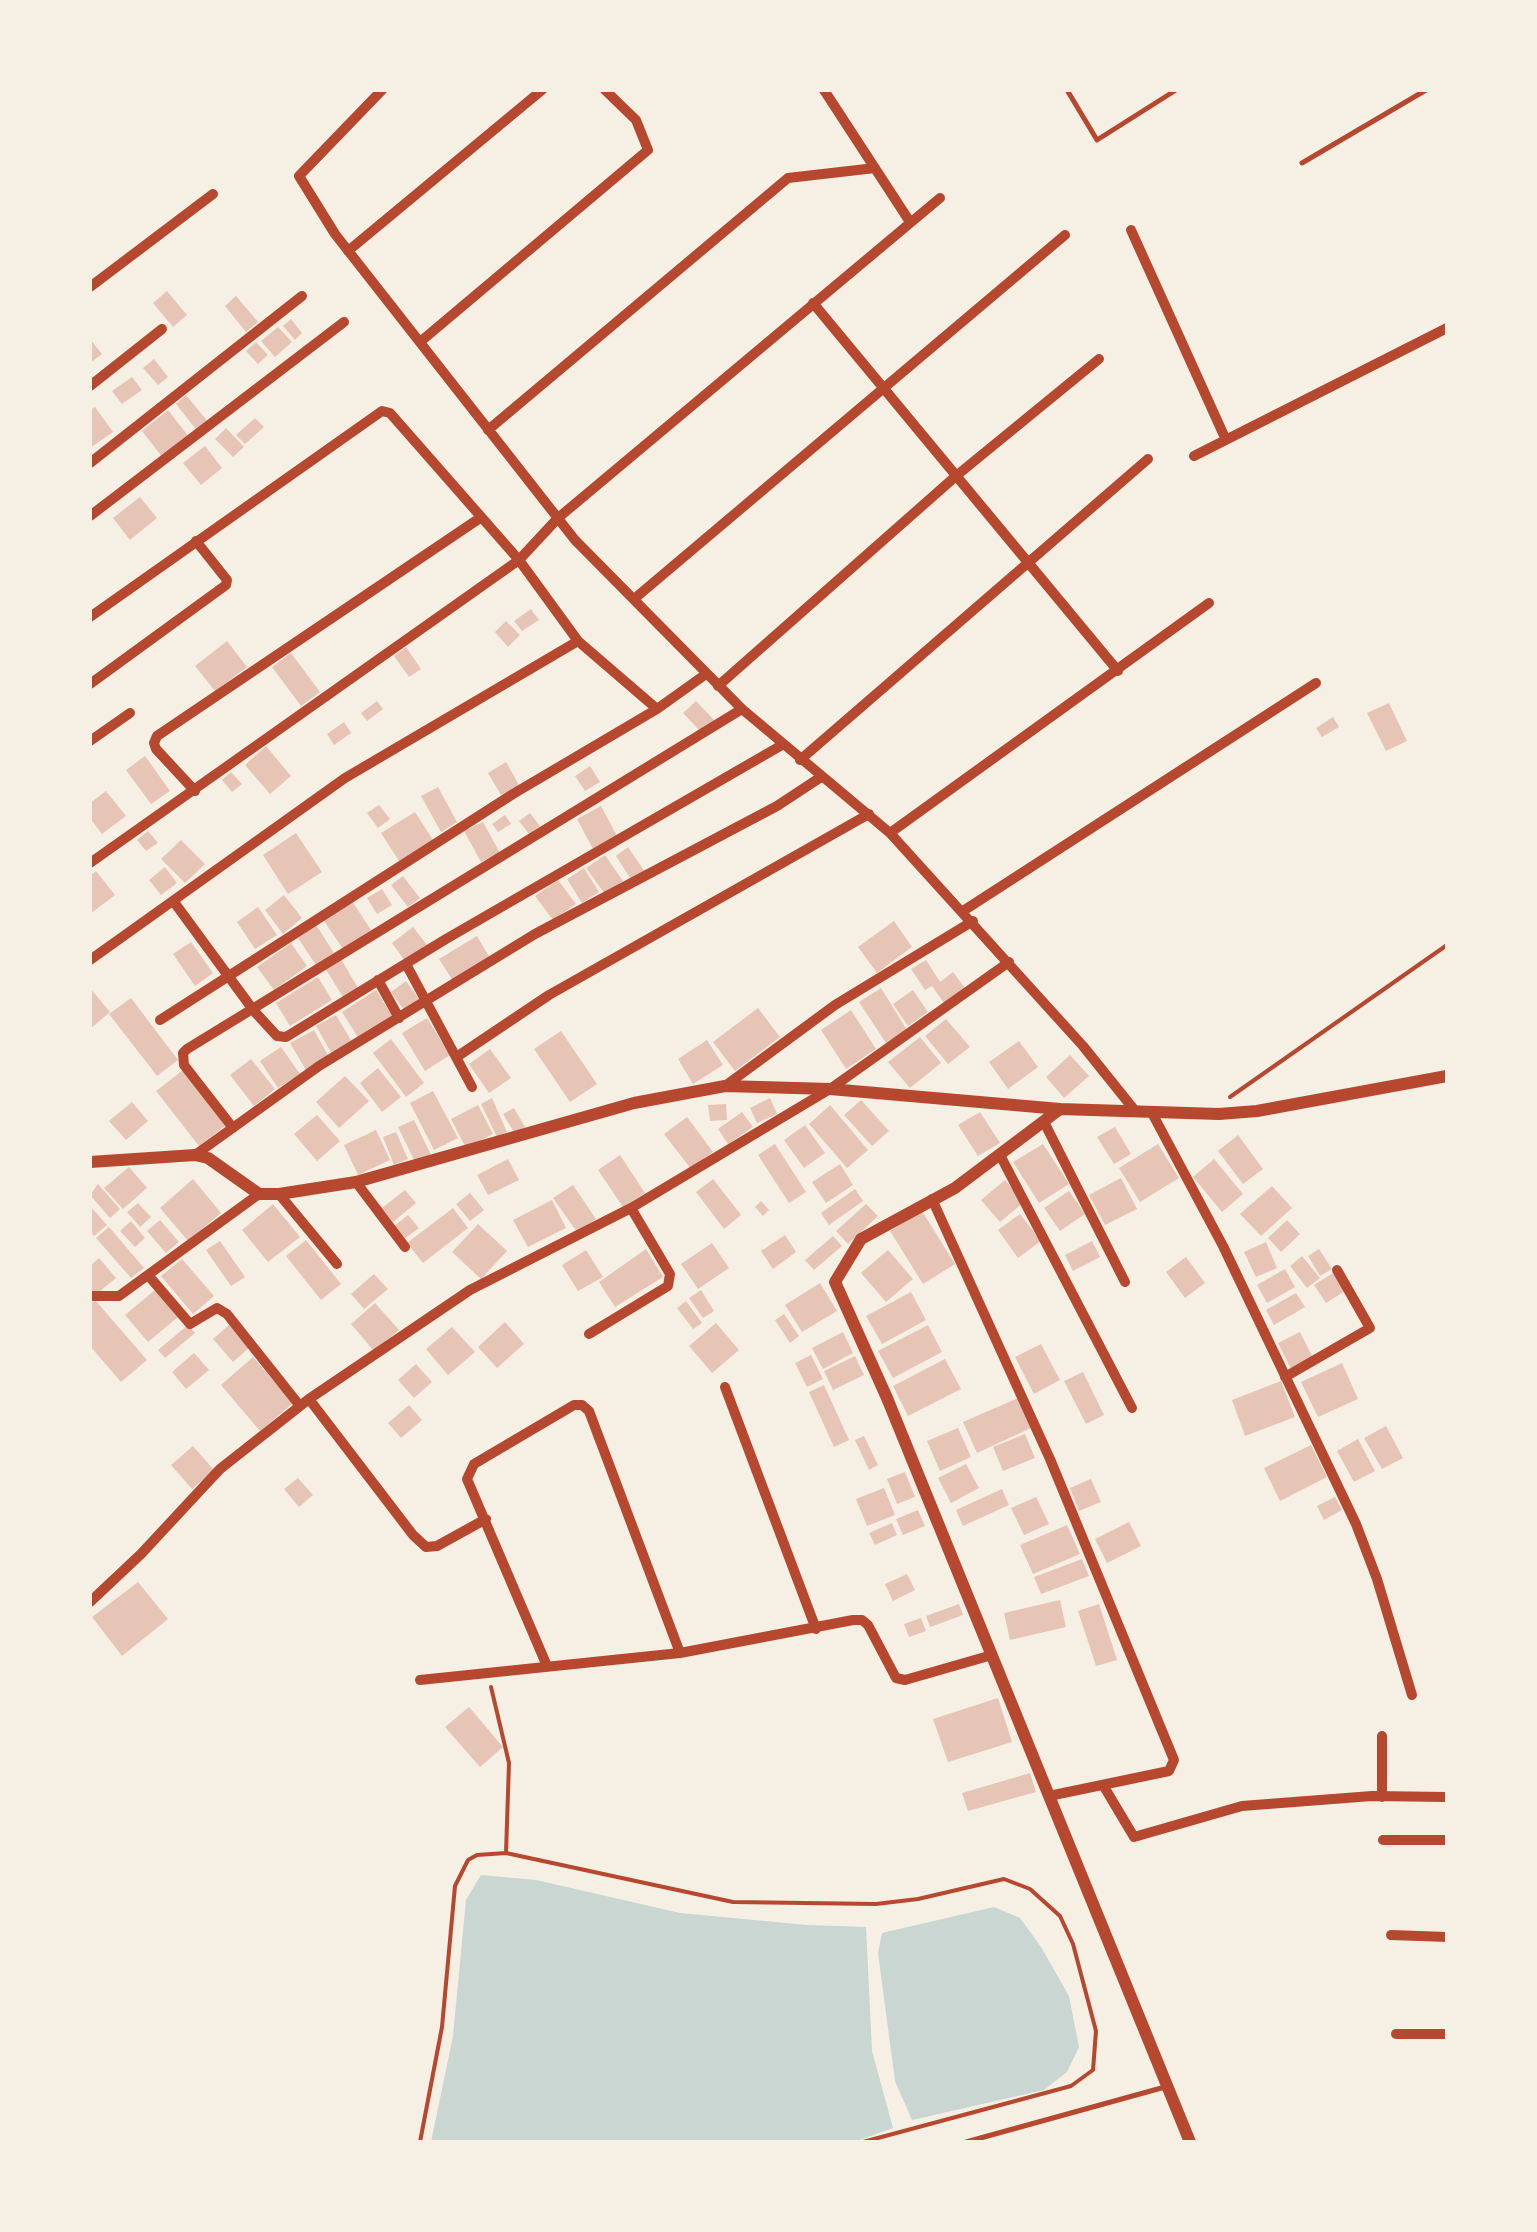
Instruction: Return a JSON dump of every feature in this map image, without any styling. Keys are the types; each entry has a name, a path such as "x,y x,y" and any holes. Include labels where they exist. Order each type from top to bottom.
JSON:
{"street":[{"path":"382,90 299,176 348,251 558,518 742,709 890,833 1083,1046 1136,1112"},
{"path":"348,251 542,90"},
{"path":"420,342 648,150 636,120 605,90"},
{"path":"824,90 910,222"},
{"path":"488,430 788,178 875,168"},
{"path":"90,287 214,194"},
{"path":"90,864 519,560 558,518 940,198"},
{"path":"1131,230 1226,440"},
{"path":"634,599 1065,235"},
{"path":"90,462 302,296"},
{"path":"812,303 1118,670"},
{"path":"90,516 344,322"},
{"path":"1194,456 1447,328"},
{"path":"90,386 162,329"},
{"path":"718,686 956,476 1099,359"},
{"path":"90,617 382,411 390,413 519,560 578,641 657,709"},
{"path":"800,760 1148,460"},
{"path":"195,791 156,749 157,736 480,518"},
{"path":"90,684 226,586 226,580 196,541"},
{"path":"890,833 1209,604"},
{"path":"90,960 345,778 578,641"},
{"path":"160,1020 513,794 657,709 706,674"},
{"path":"963,911 1316,683"},
{"path":"232,1128 184,1065 182,1053 742,709"},
{"path":"90,741 130,713"},
{"path":"174,902 254,1011 277,1036 286,1037 782,745"},
{"path":"194,1155 318,1066 534,934 776,806 822,777"},
{"path":"458,1056 549,995 869,814"},
{"path":"726,1086 822,1014 973,922"},
{"path":"90,1602 220,1469 305,1402 470,1290 631,1208 830,1089 1008,962"},
{"path":"406,964 472,1086"},
{"path":"378,980 399,1018"},
{"path":"90,1162 194,1155 208,1158 259,1194 280,1194 356,1182 634,1103 726,1086 830,1089 1060,1109 1219,1114 1257,1111 1447,1076"},
{"path":"1060,1109 955,1188 861,1239 835,1282 887,1398 1190,2142"},
{"path":"1152,1113 1223,1246 1356,1524 1412,1695"},
{"path":"1044,1122 1125,1282"},
{"path":"1000,1154 1132,1408"},
{"path":"356,1182 405,1246"},
{"path":"90,1296 119,1296 259,1194"},
{"path":"280,1194 336,1264"},
{"path":"932,1199 1050,1459 1174,1760 1169,1771 1050,1796"},
{"path":"590,1334 668,1286 670,1274 631,1208"},
{"path":"1285,1377 1370,1328 1337,1270"},
{"path":"148,1275 190,1324 218,1308 227,1314 419,1542 426,1547 436,1546 486,1519"},
{"path":"724,1387 816,1629"},
{"path":"547,1666 467,1479 474,1464 574,1405 589,1411 680,1653"},
{"path":"420,1680 680,1653 862,1620 896,1678 905,1680 992,1655"},
{"path":"1382,1736 1382,1796"},
{"path":"1103,1785 1134,1836 1242,1806 1382,1796 1447,1797"},
{"path":"1383,1840 1447,1840"},
{"path":"1392,1936 1447,1937"},
{"path":"1396,2034 1447,2034"}],"lane":[{"path":"1068,90 1096,140 1176,90"},
{"path":"1302,164 1426,90"},
{"path":"966,2142 1168,2086"}],"path":[{"path":"1219,1114 1229,1098 1447,945"},
{"path":"487,1673 509,1763 506,1853"},
{"path":"420,2142 442,2027 455,1886 468,1860 477,1855 506,1853 733,1902 876,1904 918,1899 1004,1879 1030,1889 1046,1901 1065,1926 1096,2031 1093,2070 1071,2086 864,2142"}],"shaded area":[{"path":"481,1875 536,1880 680,1913 866,1927 872,2051 893,2128 854,2142 431,2142 453,2036 466,1900"},
{"path":"994,1907 1020,1918 1041,1947 1069,1996 1079,2047 1067,2072 1044,2090 912,2120 895,2081 878,1953 882,1933"}],"building":[{"path":"167,291 187,315 173,327 153,303"},
{"path":"236,296 258,322 246,332 225,306"},
{"path":"291,319 302,333 295,340 283,326"},
{"path":"278,327 292,342 275,357 261,341"},
{"path":"90,339 102,354 90,363"},
{"path":"256,342 268,355 258,364 246,351"},
{"path":"154,359 168,377 158,385 143,368"},
{"path":"132,377 142,390 122,404 112,391"},
{"path":"186,395 209,423 198,432 176,404"},
{"path":"95,407 113,432 90,448 90,410"},
{"path":"168,410 189,437 163,458 142,431"},
{"path":"255,418 264,427 245,444 236,435"},
{"path":"226,428 244,447 233,457 215,439"},
{"path":"205,446 222,468 201,485 183,463"},
{"path":"140,497 157,518 130,540 113,518"},
{"path":"531,609 539,620 522,631 514,621"},
{"path":"506,621 520,635 508,647 495,632"},
{"path":"227,641 247,667 215,691 195,666"},
{"path":"406,647 421,669 409,677 394,656"},
{"path":"291,653 320,692 301,706 272,667"},
{"path":"377,701 383,709 367,721 361,713"},
{"path":"696,701 714,720 701,732 683,713"},
{"path":"1389,703 1407,741 1386,751 1367,713"},
{"path":"1333,717 1339,727 1322,737 1316,728"},
{"path":"344,722 351,733 334,745 327,734"},
{"path":"266,746 291,776 270,794 245,765"},
{"path":"145,756 170,791 151,804 126,770"},
{"path":"506,762 519,785 501,795 488,773"},
{"path":"590,766 600,782 585,791 575,776"},
{"path":"231,772 242,784 232,792 222,780"},
{"path":"438,787 457,822 441,832 421,796"},
{"path":"106,791 126,816 102,834 90,818 90,803"},
{"path":"379,805 390,819 378,828 367,813"},
{"path":"601,806 617,836 593,849 577,819"},
{"path":"415,812 433,840 399,861 381,833"},
{"path":"530,813 540,826 529,834 519,821"},
{"path":"505,815 511,824 498,832 492,824"},
{"path":"483,822 500,853 481,862 464,831"},
{"path":"148,831 158,843 146,851 137,840"},
{"path":"296,833 322,872 288,894 263,855"},
{"path":"181,840 205,864 185,883 161,859"},
{"path":"628,847 645,872 632,881 616,856"},
{"path":"605,855 623,881 605,894 586,868"},
{"path":"165,867 177,883 161,895 149,880"},
{"path":"584,868 599,892 582,903 567,879"},
{"path":"96,871 115,895 90,914 90,876"},
{"path":"403,876 420,898 408,907 391,885"},
{"path":"558,880 576,904 553,920 535,896"},
{"path":"382,889 392,905 377,914 367,898"},
{"path":"284,895 302,918 283,934 265,910"},
{"path":"352,901 371,930 343,949 324,921"},
{"path":"258,907 277,935 255,949 237,922"},
{"path":"894,921 912,947 877,973 858,947"},
{"path":"316,925 334,953 316,965 298,938"},
{"path":"413,927 427,945 405,961 392,943"},
{"path":"477,936 490,958 453,981 439,959"},
{"path":"191,942 213,973 195,986 173,954"},
{"path":"291,943 307,966 274,990 257,967"},
{"path":"341,959 358,988 343,997 325,968"},
{"path":"926,960 940,982 953,972 965,988 944,1003 932,986 925,990 911,969"},
{"path":"318,977 332,1000 290,1026 276,1003"},
{"path":"406,981 419,999 404,1010 391,992"},
{"path":"90,988 110,1012 90,1029"},
{"path":"881,988 907,1030 886,1043 859,1002"},
{"path":"376,990 393,1017 359,1039 342,1012"},
{"path":"913,990 928,1012 908,1026 893,1004"},
{"path":"131,998 178,1060 157,1076 109,1014"},
{"path":"758,1008 780,1037 735,1071 713,1042"},
{"path":"851,1010 876,1049 846,1069 821,1030"},
{"path":"336,1015 352,1042 332,1054 316,1026"},
{"path":"427,1018 450,1055 425,1071 402,1033"},
{"path":"946,1019 970,1047 948,1064 925,1036"},
{"path":"314,1030 329,1057 306,1070 290,1043"},
{"path":"561,1031 597,1084 570,1102 534,1049"},
{"path":"920,1037 941,1063 910,1088 888,1062"},
{"path":"391,1039 424,1083 406,1097 373,1053"},
{"path":"707,1040 723,1065 693,1084 678,1059"},
{"path":"1019,1041 1038,1067 1008,1089 989,1062"},
{"path":"281,1047 300,1074 278,1088 260,1061"},
{"path":"490,1049 511,1078 489,1093 469,1064"},
{"path":"1070,1055 1089,1076 1064,1098 1046,1077"},
{"path":"251,1059 275,1089 254,1106 230,1075"},
{"path":"378,1068 401,1097 382,1112 360,1083"},
{"path":"183,1070 225,1126 199,1146 156,1091"},
{"path":"345,1076 369,1101 339,1128 316,1102"},
{"path":"433,1091 458,1138 434,1150 410,1103"},
{"path":"492,1098 507,1132 497,1137 481,1104"},
{"path":"770,1098 777,1114 757,1123 750,1108"},
{"path":"861,1100 889,1131 872,1146 844,1115"},
{"path":"132,1102 148,1121 126,1140 109,1121"},
{"path":"726,1104 727,1120 710,1121 708,1105"},
{"path":"478,1105 493,1134 466,1148 451,1119"},
{"path":"830,1105 868,1150 847,1168 809,1124"},
{"path":"514,1108 525,1127 515,1134 503,1114"},
{"path":"742,1112 753,1127 728,1144 718,1129"},
{"path":"980,1112 1000,1143 978,1156 958,1125"},
{"path":"317,1115 340,1141 317,1161 294,1134"},
{"path":"687,1117 713,1152 691,1169 664,1134"},
{"path":"414,1120 432,1157 416,1164 398,1127"},
{"path":"805,1125 825,1153 804,1168 784,1140"},
{"path":"1115,1127 1131,1154 1114,1164 1097,1137"},
{"path":"376,1130 390,1160 358,1175 344,1145"},
{"path":"396,1132 408,1159 394,1165 383,1137"},
{"path":"1238,1135 1263,1169 1243,1184 1218,1151"},
{"path":"775,1144 806,1192 789,1203 758,1155"},
{"path":"1043,1144 1069,1184 1039,1203 1013,1162"},
{"path":"1158,1144 1179,1178 1140,1202 1119,1168"},
{"path":"620,1155 645,1193 623,1207 598,1170"},
{"path":"508,1159 519,1180 488,1195 477,1175"},
{"path":"1214,1159 1243,1194 1222,1212 1193,1177"},
{"path":"840,1164 853,1185 826,1203 812,1182"},
{"path":"129,1167 147,1188 123,1209 104,1188"},
{"path":"1121,1178 1137,1209 1105,1225 1089,1195"},
{"path":"193,1179 221,1213 188,1241 160,1208"},
{"path":"713,1179 741,1215 724,1229 696,1192"},
{"path":"1005,1180 1024,1202 1000,1222 981,1200"},
{"path":"98,1184 120,1209 110,1218 90,1195"},
{"path":"573,1185 596,1219 577,1232 553,1198"},
{"path":"1272,1186 1292,1208 1261,1236 1240,1214"},
{"path":"855,1189 863,1201 829,1225 821,1213"},
{"path":"405,1190 416,1203 393,1222 382,1208"},
{"path":"1069,1191 1085,1214 1060,1231 1044,1208"},
{"path":"470,1193 484,1210 470,1221 456,1204"},
{"path":"552,1200 566,1228 528,1247 513,1220"},
{"path":"761,1201 769,1210 763,1216 755,1207"},
{"path":"138,1203 151,1217 140,1227 127,1212"},
{"path":"273,1204 300,1237 268,1262 242,1230"},
{"path":"866,1204 878,1216 848,1244 836,1231"},
{"path":"90,1206 107,1225 94,1236 90,1231"},
{"path":"453,1208 468,1228 423,1263 407,1243"},
{"path":"922,1211 955,1264 923,1284 890,1231"},
{"path":"1020,1214 1041,1241 1018,1258 998,1230"},
{"path":"408,1215 419,1228 404,1239 394,1226"},
{"path":"160,1220 179,1242 166,1253 147,1231"},
{"path":"1287,1220 1300,1234 1281,1252 1268,1238"},
{"path":"131,1221 145,1238 135,1247 120,1231"},
{"path":"478,1224 507,1251 481,1279 452,1252"},
{"path":"109,1227 144,1268 131,1278 96,1238"},
{"path":"785,1235 796,1252 773,1269 761,1251"},
{"path":"833,1236 842,1246 814,1270 805,1260"},
{"path":"306,1240 341,1284 321,1300 286,1256"},
{"path":"220,1241 245,1277 231,1286 206,1250"},
{"path":"1092,1241 1100,1257 1073,1271 1065,1255"},
{"path":"1266,1242 1277,1268 1256,1277 1244,1252"},
{"path":"712,1243 729,1268 698,1289 681,1264"},
{"path":"646,1249 663,1277 615,1307 599,1282"},
{"path":"1319,1249 1332,1269 1320,1276 1308,1256"},
{"path":"586,1250 603,1277 578,1291 562,1265"},
{"path":"888,1250 913,1279 886,1302 861,1273"},
{"path":"1302,1256 1320,1278 1307,1288 1290,1266"},
{"path":"1186,1257 1205,1283 1185,1298 1166,1272"},
{"path":"99,1258 116,1278 94,1296 90,1291 90,1266"},
{"path":"182,1259 214,1296 193,1314 161,1276"},
{"path":"1285,1269 1295,1287 1267,1303 1257,1285"},
{"path":"1333,1273 1345,1291 1326,1303 1314,1285"},
{"path":"374,1274 388,1289 364,1309 351,1294"},
{"path":"820,1283 837,1311 802,1332 785,1305"},
{"path":"155,1290 178,1317 148,1342 125,1315"},
{"path":"701,1290 714,1311 703,1318 689,1298"},
{"path":"911,1292 926,1320 882,1344 866,1316"},
{"path":"1296,1293 1305,1307 1274,1325 1266,1310"},
{"path":"95,1300 147,1360 121,1382 90,1346 90,1304"},
{"path":"686,1301 702,1323 693,1329 677,1308"},
{"path":"375,1303 399,1330 374,1351 351,1324"},
{"path":"784,1314 799,1336 790,1343 775,1320"},
{"path":"505,1322 524,1344 497,1368 478,1347"},
{"path":"716,1323 739,1350 712,1373 689,1346"},
{"path":"230,1324 250,1347 233,1362 213,1339"},
{"path":"188,1325 195,1333 165,1358 158,1350"},
{"path":"928,1325 942,1352 893,1378 878,1351"},
{"path":"452,1327 475,1352 448,1375 426,1349"},
{"path":"843,1332 853,1353 823,1369 812,1348"},
{"path":"1300,1332 1314,1360 1292,1371 1278,1343"},
{"path":"1041,1344 1060,1380 1034,1394 1015,1357"},
{"path":"194,1353 209,1370 186,1389 172,1372"},
{"path":"811,1355 823,1379 807,1387 795,1363"},
{"path":"855,1356 864,1375 833,1390 824,1371"},
{"path":"253,1357 293,1403 260,1431 221,1385"},
{"path":"945,1359 961,1389 908,1416 893,1386"},
{"path":"1342,1363 1358,1399 1318,1417 1301,1382"},
{"path":"416,1364 432,1382 414,1398 398,1380"},
{"path":"1083,1372 1104,1415 1086,1424 1064,1381"},
{"path":"1281,1381 1295,1417 1245,1436 1232,1400"},
{"path":"824,1385 849,1440 834,1447 809,1392"},
{"path":"1018,1398 1031,1428 977,1453 963,1422"},
{"path":"409,1405 422,1420 401,1438 388,1423"},
{"path":"1386,1426 1403,1458 1382,1469 1364,1438"},
{"path":"958,1428 971,1457 940,1471 927,1441"},
{"path":"1025,1434 1035,1458 1003,1471 993,1447"},
{"path":"864,1436 878,1465 869,1470 855,1440"},
{"path":"1358,1439 1375,1471 1354,1482 1337,1451"},
{"path":"1311,1445 1327,1477 1280,1501 1264,1468"},
{"path":"193,1446 214,1470 192,1489 171,1465"},
{"path":"966,1464 979,1488 951,1503 938,1478"},
{"path":"905,1472 915,1497 897,1504 887,1479"},
{"path":"298,1478 313,1495 299,1507 284,1489"},
{"path":"1091,1479 1101,1502 1079,1511 1070,1488"},
{"path":"884,1488 895,1515 867,1526 856,1499"},
{"path":"1002,1489 1009,1505 963,1526 956,1510"},
{"path":"1036,1497 1049,1524 1024,1535 1011,1508"},
{"path":"1335,1497 1342,1510 1324,1520 1317,1506"},
{"path":"918,1510 925,1526 903,1535 896,1519"},
{"path":"1129,1522 1141,1546 1107,1563 1095,1539"},
{"path":"892,1523 897,1535 875,1545 869,1533"},
{"path":"1067,1525 1080,1554 1033,1574 1020,1545"},
{"path":"1082,1559 1089,1576 1041,1594 1034,1577"},
{"path":"907,1574 915,1590 893,1601 885,1584"},
{"path":"138,1582 168,1619 122,1656 92,1617"},
{"path":"1060,1600 1066,1627 1010,1640 1004,1613"},
{"path":"959,1604 963,1615 930,1627 926,1616"},
{"path":"1099,1604 1117,1660 1096,1666 1078,1611"},
{"path":"921,1618 926,1631 909,1637 904,1624"},
{"path":"998,1698 1012,1742 948,1762 933,1719"},
{"path":"469,1707 503,1747 480,1767 445,1727"},
{"path":"1030,1773 1036,1792 968,1811 962,1793"}]}
